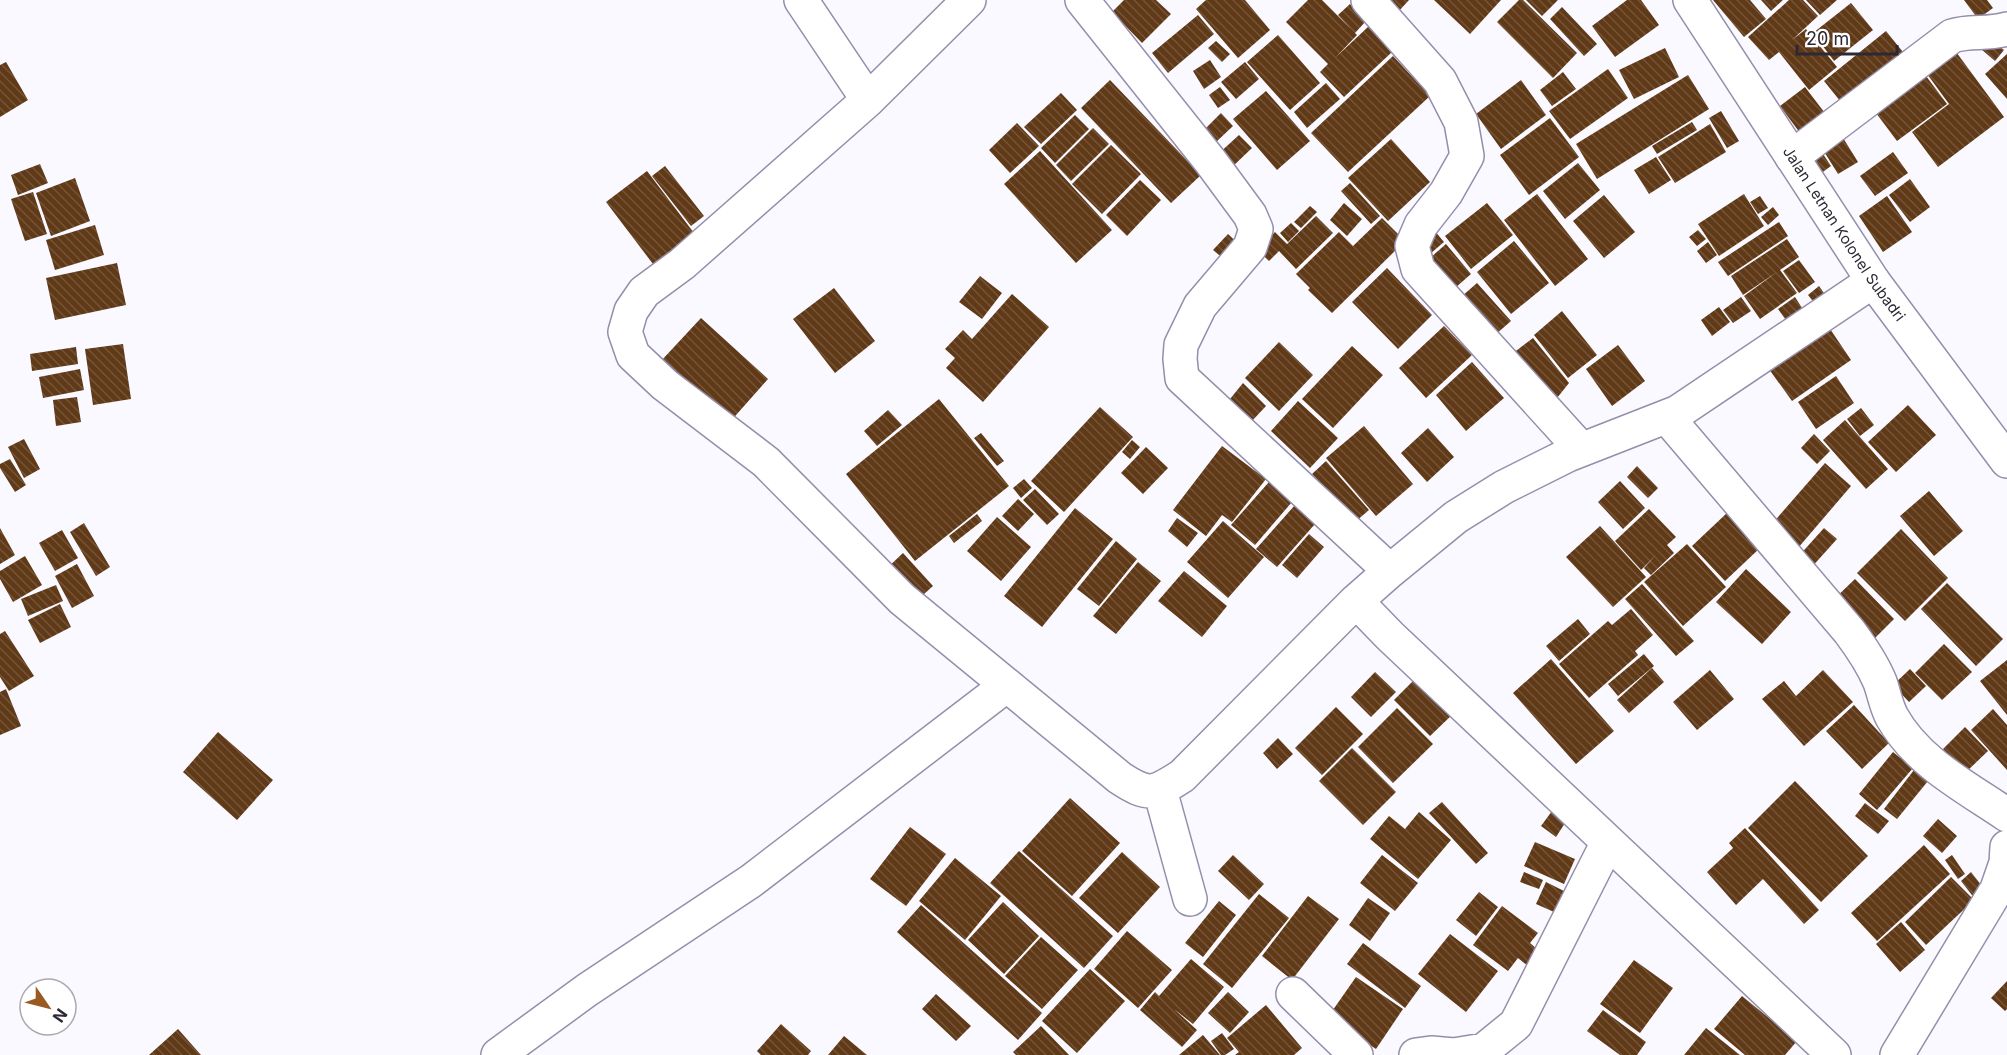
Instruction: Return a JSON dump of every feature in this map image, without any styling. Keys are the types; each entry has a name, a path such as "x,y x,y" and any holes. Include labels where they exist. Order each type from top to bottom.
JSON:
{"street":[{"path":"801,0 868,100"},
{"path":"969,0 868,100 682,264 644,292 631,311 625,332 633,355 657,378 766,462 902,599 1120,778 1139,791 1160,790 1182,776 1356,601 1456,517 1504,487 1581,449 1668,417 1794,336 1873,281"},
{"path":"1082,0 1211,162 1250,215 1256,229 1251,247 1200,306 1181,345 1182,378 1390,571"},
{"path":"1368,0 1440,81 1461,122 1467,156 1446,193 1421,225 1412,246 1418,269 1581,449"},
{"name":"Jalan Letnan Kolonel Subadri","path":"1690,0 1873,281 2007,462"},
{"path":"1792,157 1952,36 1965,32 1996,32 2007,29"},
{"path":"1668,417 1849,630 1867,655 1892,716 1911,743 1933,765 2007,814"},
{"path":"1356,601 1390,636 1834,1055"},
{"path":"498,1055 587,990 751,881 1007,685"},
{"path":"1160,790 1190,899"},
{"path":"1416,1055 1431,1053 1454,1055 1484,1050 1516,1024 1608,842"},
{"path":"1897,1055 1997,889 2006,863 2007,847"},
{"path":"1293,994 1356,1055"}],"building":[{"path":"1124,0 1156,0 1171,14 1142,43 1112,12"},
{"path":"1206,0 1245,0 1270,30 1238,58 1196,9"},
{"path":"1308,0 1322,0 1351,29 1338,15 1350,4 1366,21 1355,33 1357,35 1336,57 1369,26 1392,52 1344,97 1320,72 1328,64 1286,22"},
{"path":"1385,0 1409,0 1398,12"},
{"path":"1434,0 1501,0 1470,34"},
{"path":"1519,0 1523,0 1577,53 1553,78 1497,22"},
{"path":"1526,0 1558,0 1542,16"},
{"path":"1627,0 1641,0 1659,25 1615,57 1592,26"},
{"path":"1713,0 1750,0 1766,19 1744,37"},
{"path":"1761,0 1783,0 1771,11"},
{"path":"1789,0 1803,0 1818,16 1792,40 1806,29 1837,67 1809,90 1779,52 1769,60 1748,37"},
{"path":"1806,0 1837,0 1820,15"},
{"path":"1964,0 1987,0 1993,8 1978,19"},
{"path":"1851,3 1873,30 1834,61 1813,33"},
{"path":"1562,7 1597,44 1584,56 1550,19"},
{"path":"1198,15 1214,34 1168,73 1152,53"},
{"path":"1886,31 1911,62 1849,112 1824,81"},
{"path":"1278,35 1320,83 1290,110 1247,62"},
{"path":"1990,39 2004,50 1995,61 1981,49"},
{"path":"1216,41 1230,54 1222,62 1208,48"},
{"path":"1948,41 2004,117 1938,167 1912,132 1949,104 1919,63"},
{"path":"1665,48 1679,77 1634,99 1619,70"},
{"path":"2007,54 2007,99 1985,74"},
{"path":"1393,56 1430,96 1348,172 1311,133"},
{"path":"1210,60 1221,77 1204,89 1193,71"},
{"path":"6,62 28,100 0,117 0,65"},
{"path":"1245,62 1259,79 1236,99 1221,82"},
{"path":"1920,68 1947,104 1897,141 1870,105"},
{"path":"1608,69 1628,98 1570,139 1549,111"},
{"path":"1563,72 1576,89 1552,106 1540,90"},
{"path":"1688,75 1709,109 1597,179 1576,144"},
{"path":"1110,80 1201,175 1171,203 1081,108"},
{"path":"1521,80 1546,115 1501,149 1476,114"},
{"path":"1326,83 1340,99 1307,128 1294,112"},
{"path":"1220,87 1230,100 1218,108 1209,95"},
{"path":"1805,87 1831,121 1806,141 1780,106"},
{"path":"1266,91 1310,141 1277,170 1233,119"},
{"path":"1061,93 1077,110 1041,144 1024,127"},
{"path":"1721,111 1739,141 1727,148 1709,118"},
{"path":"1221,113 1233,126 1215,143 1204,130"},
{"path":"1075,115 1089,129 1055,163 1041,148"},
{"path":"1550,118 1579,157 1529,195 1500,155"},
{"path":"1692,122 1697,130 1657,154 1652,146"},
{"path":"1017,123 1039,146 1010,173 989,150"},
{"path":"1710,124 1726,152 1675,183 1658,157"},
{"path":"1093,128 1109,144 1071,181 1056,165"},
{"path":"1840,133 1858,162 1838,174 1820,145"},
{"path":"1239,135 1252,148 1230,169 1217,155"},
{"path":"1391,139 1430,182 1388,221 1348,178"},
{"path":"1111,145 1141,174 1102,214 1072,184"},
{"path":"1819,148 1831,166 1820,174 1807,156"},
{"path":"1040,151 1112,230 1076,263 1004,184"},
{"path":"1893,152 1908,173 1875,196 1860,176"},
{"path":"1656,157 1671,180 1649,194 1634,170"},
{"path":"1578,163 1600,190 1565,219 1543,191"},
{"path":"40,164 48,183 18,195 11,175"},
{"path":"665,166 704,216 691,226 652,176"},
{"path":"647,171 697,237 656,268 606,202"},
{"path":"75,178 90,221 51,236 36,193"},
{"path":"1910,179 1930,207 1910,222 1889,195"},
{"path":"1140,180 1161,200 1127,236 1106,215"},
{"path":"1350,183 1380,216 1371,224 1341,191"},
{"path":"33,192 47,234 25,241 11,199"},
{"path":"1537,194 1588,259 1555,286 1504,220"},
{"path":"1744,194 1764,226 1719,256 1698,224"},
{"path":"1604,195 1635,232 1604,258 1573,221"},
{"path":"1760,196 1768,208 1758,214 1750,202"},
{"path":"1887,196 1912,232 1883,252 1859,216"},
{"path":"1344,203 1362,219 1347,236 1330,220"},
{"path":"1487,203 1513,235 1471,269 1445,236"},
{"path":"1310,206 1317,212 1301,228 1294,222"},
{"path":"1773,207 1779,215 1768,225 1761,217"},
{"path":"1316,216 1333,233 1296,269 1279,251 1269,261 1257,250 1275,232 1287,244"},
{"path":"1382,218 1405,241 1332,313 1308,290 1310,288 1296,274 1339,232 1353,246"},
{"path":"1779,222 1788,236 1728,276 1718,262"},
{"path":"1291,223 1299,231 1288,242 1280,233"},
{"path":"95,225 104,255 55,270 46,240"},
{"path":"1434,230 1444,242 1424,259"},
{"path":"1698,230 1706,239 1697,246 1689,237"},
{"path":"1228,234 1244,249 1231,265 1213,250"},
{"path":"1787,239 1799,257 1780,270 1797,293 1760,319 1744,296 1777,272 1743,295 1731,276"},
{"path":"1514,241 1549,283 1511,314 1477,272"},
{"path":"1708,242 1717,255 1706,263 1697,251"},
{"path":"1446,244 1471,274 1447,295 1422,265"},
{"path":"1799,260 1815,282 1799,293 1783,271"},
{"path":"117,263 126,305 55,320 46,278"},
{"path":"1387,268 1432,315 1398,349 1352,302"},
{"path":"980,276 1002,293 982,319 959,302"},
{"path":"1477,283 1511,321 1487,342 1453,304"},
{"path":"1819,286 1826,296 1815,304 1808,295"},
{"path":"834,288 875,341 835,373 793,319"},
{"path":"1012,294 1049,327 983,402 946,368 955,358 945,349 963,330 972,339"},
{"path":"1741,297 1751,311 1733,323 1723,310"},
{"path":"1795,297 1804,311 1788,323 1778,309"},
{"path":"1719,307 1730,322 1712,336 1701,320"},
{"path":"1562,311 1597,355 1568,378 1534,335"},
{"path":"701,318 768,379 729,423 661,361"},
{"path":"1826,323 1851,360 1792,401 1766,365"},
{"path":"1444,326 1472,355 1426,398 1399,368"},
{"path":"1533,338 1569,383 1553,403 1512,354"},
{"path":"1279,342 1313,375 1279,411 1245,378"},
{"path":"123,344 131,399 93,405 85,349"},
{"path":"1618,345 1645,381 1612,406 1586,369"},
{"path":"1352,346 1383,375 1333,428 1302,399"},
{"path":"76,347 78,364 32,371 30,354"},
{"path":"1472,362 1504,398 1466,431 1436,395"},
{"path":"80,369 84,390 43,398 39,377"},
{"path":"1836,376 1854,403 1816,429 1798,402"},
{"path":"1243,383 1266,406 1252,421 1230,399"},
{"path":"77,397 81,422 56,426 53,400"},
{"path":"939,399 1009,486 915,561 846,474"},
{"path":"1298,401 1338,438 1310,468 1271,431"},
{"path":"1908,405 1936,435 1896,472 1868,442"},
{"path":"1100,407 1133,437 1064,512 1031,481"},
{"path":"1861,408 1874,425 1860,436 1847,419"},
{"path":"888,410 902,425 877,446 864,431"},
{"path":"1845,420 1888,469 1866,489 1823,440"},
{"path":"1364,426 1413,484 1376,516 1326,458"},
{"path":"1428,428 1454,457 1427,482 1401,453"},
{"path":"981,433 1004,461 997,466 974,438"},
{"path":"1814,434 1830,451 1817,464 1801,448"},
{"path":"24,439 40,469 24,478 8,447"},
{"path":"1132,440 1140,447 1130,459 1122,452"},
{"path":"1222,446 1266,479 1232,522 1222,515 1206,536 1173,510"},
{"path":"1146,447 1168,468 1143,494 1121,473"},
{"path":"10,459 26,485 15,492 0,468 0,464"},
{"path":"1326,461 1369,510 1355,522 1312,474"},
{"path":"1825,463 1851,486 1798,548 1771,525"},
{"path":"1637,466 1658,488 1648,498 1627,477"},
{"path":"1024,479 1032,488 1021,498 1013,488"},
{"path":"1620,481 1645,508 1623,529 1598,502"},
{"path":"1269,482 1292,502 1255,545 1231,525"},
{"path":"1035,489 1059,514 1047,525 1023,500"},
{"path":"1929,491 1963,531 1934,556 1900,516"},
{"path":"1018,499 1034,514 1018,531 1002,516"},
{"path":"1295,505 1315,524 1277,567 1256,549"},
{"path":"1075,508 1113,539 1042,627 1004,596"},
{"path":"1649,509 1676,537 1667,545 1674,553 1651,575 1644,568 1656,555 1641,570 1615,541"},
{"path":"1728,512 1761,547 1725,581 1692,546"},
{"path":"977,514 982,521 954,543 949,536"},
{"path":"997,517 1031,547 1001,581 967,551"},
{"path":"1177,518 1198,533 1187,547 1168,531"},
{"path":"1223,521 1264,557 1228,598 1187,562"},
{"path":"84,523 110,567 96,576 70,532"},
{"path":"1600,526 1646,577 1613,607 1566,557"},
{"path":"0,528 15,555 0,564"},
{"path":"1824,528 1837,539 1810,569 1797,558"},
{"path":"1901,529 1948,578 1905,621 1857,573"},
{"path":"62,530 78,558 55,571 39,543"},
{"path":"1309,534 1324,547 1297,578 1282,565"},
{"path":"1116,541 1137,559 1099,606 1077,589"},
{"path":"1687,544 1726,587 1683,626 1644,582"},
{"path":"903,553 933,586 914,603 884,571"},
{"path":"25,556 42,585 13,602 0,579 0,571"},
{"path":"1138,562 1161,581 1116,634 1093,616"},
{"path":"77,564 94,596 72,608 55,576"},
{"path":"1746,569 1791,612 1762,644 1716,602"},
{"path":"1184,571 1227,606 1202,637 1158,601"},
{"path":"1855,579 1894,619 1871,642 1831,602"},
{"path":"1947,583 2003,639 1976,666 1921,609"},
{"path":"1642,584 1694,641 1676,656 1625,599"},
{"path":"56,585 63,601 28,616 21,599"},
{"path":"60,604 71,627 40,643 28,620"},
{"path":"1631,609 1653,635 1635,651 1638,655 1589,698 1559,664 1608,621 1612,625"},
{"path":"1578,619 1590,634 1559,661 1546,646"},
{"path":"5,631 34,676 9,691 0,677 0,634"},
{"path":"1944,644 1972,672 1942,700 1915,673"},
{"path":"1644,654 1654,666 1618,696 1608,684"},
{"path":"1551,659 1614,731 1576,764 1513,693"},
{"path":"2007,660 2007,715 1980,681"},
{"path":"1652,668 1664,682 1629,713 1617,700"},
{"path":"1910,669 1926,686 1909,702 1893,685"},
{"path":"1710,670 1734,699 1697,730 1673,702"},
{"path":"1823,670 1853,702 1804,746 1762,699 1784,681 1796,696"},
{"path":"1375,672 1396,692 1371,717 1351,697"},
{"path":"1417,677 1454,713 1430,736 1394,700"},
{"path":"6,689 21,726 0,735 0,692"},
{"path":"1854,705 1889,743 1862,769 1826,731"},
{"path":"1336,707 1363,734 1322,775 1295,748"},
{"path":"1397,708 1433,744 1393,783 1358,747"},
{"path":"1993,709 2007,725 2007,770 1971,730"},
{"path":"1965,727 1988,751 1965,773 1943,749"},
{"path":"218,732 273,780 237,820 183,772"},
{"path":"1278,738 1293,754 1277,769 1263,753"},
{"path":"1352,748 1396,792 1363,825 1319,781"},
{"path":"1893,752 1913,768 1877,810 1859,794"},
{"path":"1914,770 1928,781 1897,819 1884,809"},
{"path":"1795,781 1868,856 1821,902 1748,828"},
{"path":"1070,798 1120,843 1072,896 1022,851"},
{"path":"1442,802 1488,853 1476,864 1429,813"},
{"path":"1865,803 1889,821 1878,834 1855,816"},
{"path":"1552,811 1567,820 1556,837 1541,826"},
{"path":"1419,812 1451,840 1418,879 1370,839 1389,816 1405,829"},
{"path":"1938,819 1957,836 1942,853 1923,836"},
{"path":"910,827 946,854 906,906 870,879"},
{"path":"1745,828 1819,910 1804,924 1763,879 1736,905 1707,872 1733,848 1729,843"},
{"path":"1535,842 1575,859 1564,884 1524,866"},
{"path":"1924,845 1950,874 1877,941 1851,913"},
{"path":"1019,851 1113,936 1084,968 990,883"},
{"path":"1122,852 1160,887 1118,933 1079,898"},
{"path":"1233,855 1264,884 1249,900 1218,871"},
{"path":"1382,855 1418,883 1395,911 1360,883"},
{"path":"1952,855 1965,874 1958,879 1945,860"},
{"path":"955,858 1001,896 965,940 919,901"},
{"path":"1524,872 1543,880 1539,889 1520,882"},
{"path":"1971,872 1985,890 1975,899 1961,881"},
{"path":"1951,877 1974,900 1926,945 1905,922"},
{"path":"1546,882 1564,891 1554,912 1536,904"},
{"path":"1479,892 1498,907 1476,936 1456,920"},
{"path":"1259,894 1289,918 1232,988 1203,964"},
{"path":"1308,896 1339,919 1292,980 1262,956"},
{"path":"1368,898 1390,913 1370,941 1349,925"},
{"path":"1219,901 1236,915 1203,957 1185,943"},
{"path":"1003,902 1039,936 1004,974 968,940"},
{"path":"921,905 1042,1013 1018,1040 897,932"},
{"path":"1502,906 1538,933 1530,943 1545,956 1533,970 1518,958 1508,971 1473,945"},
{"path":"1901,922 1925,950 1900,972 1876,944"},
{"path":"1127,931 1172,970 1138,1008 1094,969"},
{"path":"1450,934 1498,971 1466,1012 1418,974"},
{"path":"1041,937 1078,970 1042,1009 1005,976"},
{"path":"1363,943 1421,986 1405,1008 1347,964"},
{"path":"1191,959 1224,987 1193,1024 1174,1009 1197,1030 1182,1047 1140,1010 1155,992 1159,996"},
{"path":"1634,960 1673,988 1640,1033 1600,1004"},
{"path":"1090,969 1125,1001 1077,1053 1042,1021"},
{"path":"1356,977 1403,1009 1376,1049 1328,1017"},
{"path":"2007,981 2007,1009 2005,1011 1991,998"},
{"path":"1228,992 1249,1012 1230,1033 1208,1013"},
{"path":"936,994 971,1026 956,1041 922,1009"},
{"path":"1742,996 1797,1041 1785,1055 1745,1055 1714,1029"},
{"path":"1266,1005 1302,1048 1294,1055 1235,1055 1239,1052 1227,1038"},
{"path":"1603,1010 1646,1042 1637,1055 1620,1055 1587,1031"},
{"path":"781,1024 811,1051 808,1055 761,1055 757,1051"},
{"path":"1041,1026 1069,1055 1016,1055 1013,1052"},
{"path":"1706,1028 1740,1055 1684,1055"},
{"path":"178,1029 201,1055 149,1055"},
{"path":"1222,1033 1234,1049 1225,1055 1221,1055 1211,1041"},
{"path":"1203,1035 1220,1055 1179,1055"},
{"path":"844,1036 867,1055 828,1055"}]}
